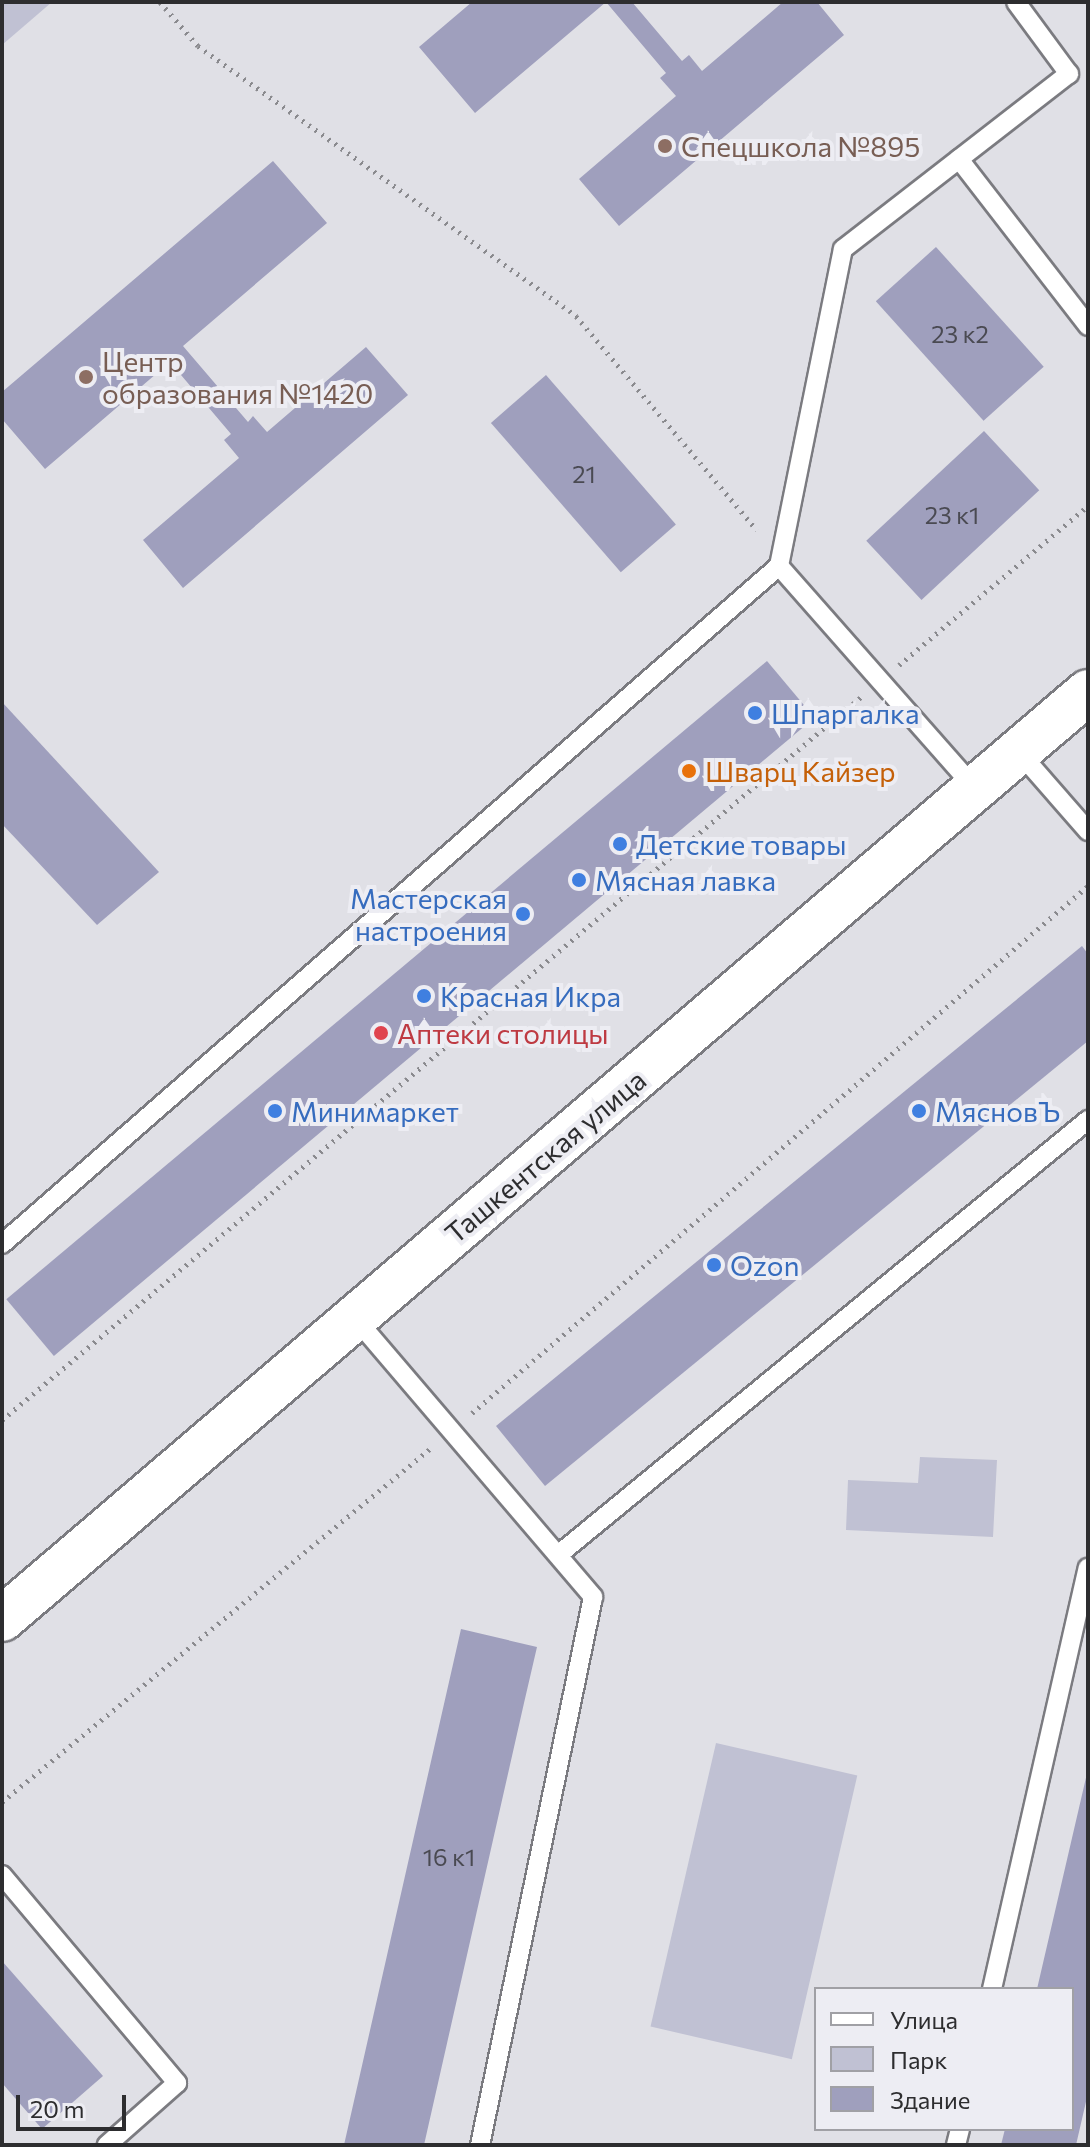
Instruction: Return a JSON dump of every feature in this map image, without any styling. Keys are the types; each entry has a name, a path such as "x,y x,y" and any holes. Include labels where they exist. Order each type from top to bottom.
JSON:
{"main road":[{"name":"Ташкентская улица","path":"2,1619 1088,692"}],"lane":[{"path":"2,1244 779,566 843,249 1069,74 1016,2"},
{"path":"959,159 1088,326"},
{"path":"779,566 975,788"},
{"path":"1018,752 1088,831"},
{"path":"558,1555 1088,1120"},
{"path":"355,1318 593,1597 480,2145"},
{"path":"992,1987 1088,1568"},
{"path":"2,1875 177,2083 107,2145"}],"path":[{"path":"160,2 198,46 576,316 752,520 779,566"},
{"path":"2,1420 1088,506"},
{"path":"2,1802 451,1431 1088,886"}],"green space":[{"path":"2,2 52,2 2,45"},
{"path":"920,1457 997,1460 993,1537 846,1530 848,1480 918,1483"},
{"path":"716,1743 857,1776 792,2059 651,2027"}],"building":[{"path":"472,2 606,2 475,113 419,47"},
{"name":"Спецшкола №895","path":"606,2 632,2 682,61 689,55 702,71 783,2 817,2 844,35 619,226 579,179 676,96 660,78 666,73"},
{"name":"Центр образования №1420","path":"273,161 327,223 183,346 248,422 253,416 267,432 366,347 408,395 183,588 143,540 239,458 224,440 231,434 170,362 45,469 2,419 2,392"},
{"path":"936,247 1044,367 984,421 876,301"},
{"path":"546,375 676,524 621,572 491,423"},
{"path":"984,431 1039,490 921,600 866,541"},
{"path":"767,661 815,718 54,1356 6,1299"},
{"path":"2,702 159,872 97,925 2,824"},
{"path":"1082,946 1088,954 1088,1041 545,1486 496,1426"},
{"path":"461,1629 537,1647 424,2145 344,2145"},
{"path":"1088,1769 1088,2093 1076,2145 1001,2145 1004,2131 1074,2131 1074,1987 1037,1987"},
{"path":"2,1961 103,2076 42,2129 2,2083"}],"place":[{"name":"Спецшкола №895","path":"665,146"},
{"name":"Центр образования №1420","path":"86,377"},
{"name":"Шпаргалка","path":"755,713"},
{"name":"Шварц Кайзер","path":"689,771"},
{"name":"Детские товары","path":"620,844"},
{"name":"Мясная лавка","path":"579,880"},
{"name":"Мастерская настроения","path":"523,914"},
{"name":"Красная Икра","path":"424,996"},
{"name":"Аптеки столицы","path":"381,1033"},
{"name":"Минимаркет","path":"275,1111"},
{"name":"МясновЪ","path":"919,1111"},
{"name":"Ozon","path":"714,1265"}]}
